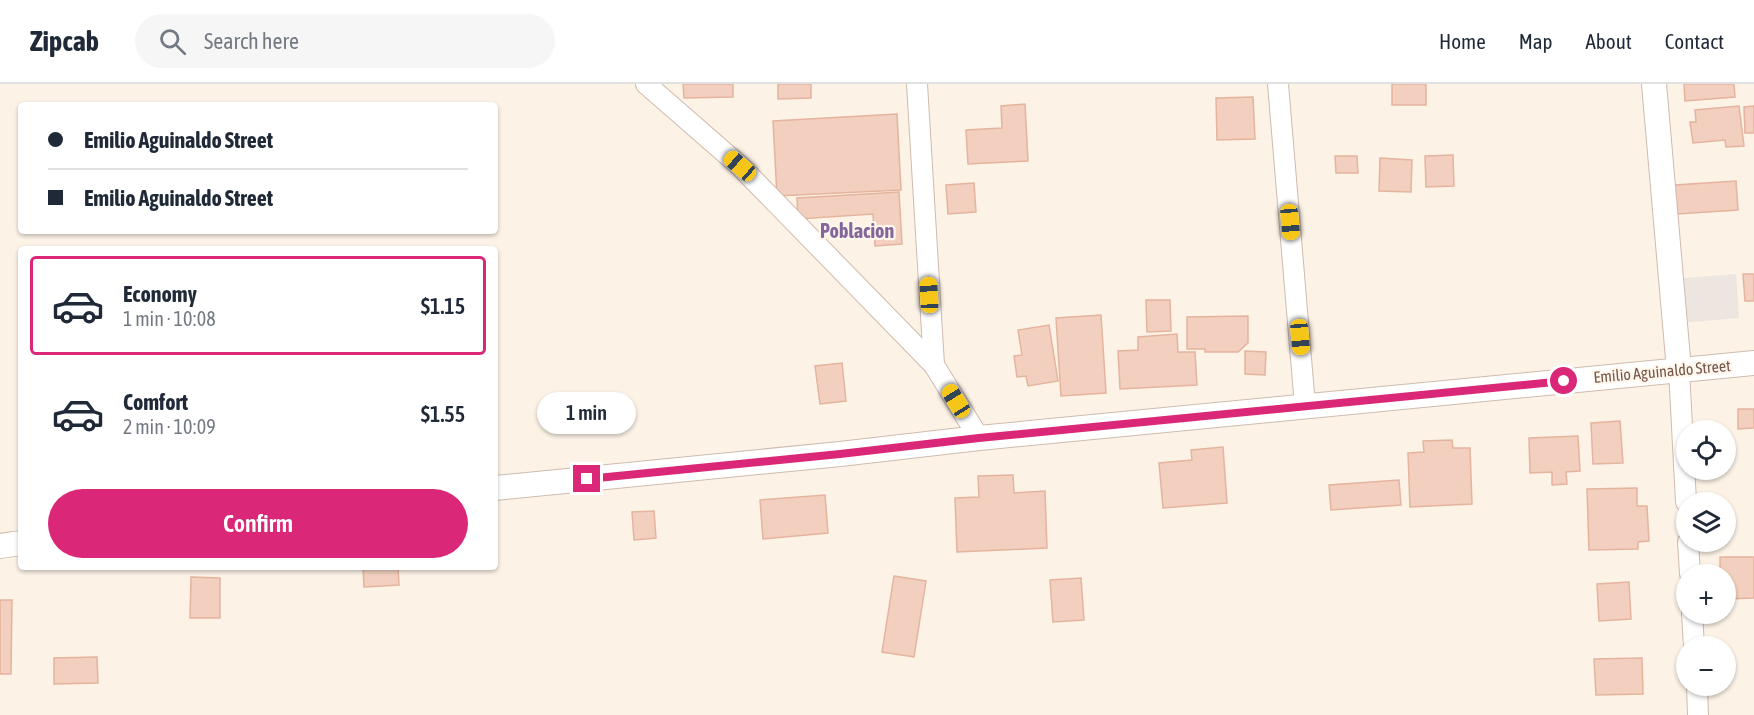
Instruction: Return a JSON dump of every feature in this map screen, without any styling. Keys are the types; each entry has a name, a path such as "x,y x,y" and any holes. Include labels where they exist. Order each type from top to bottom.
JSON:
{"street":[{"path":"646,84 740,166 934,365 979,438"},
{"path":"917,84 934,365"},
{"path":"1278,84 1305,406"},
{"path":"1654,84 1678,370 1685,492"},
{"name":"Emilio Aguinaldo Street","path":"498,488 979,438 1754,363"},
{"path":"0,546 18,543"},
{"path":"1697,696 1698,715"}],"shaded area":[{"path":"1736,274 1739,318 1679,323 1674,279"}],"building":[{"path":"683,84 733,84 733,97 684,98"},
{"path":"778,84 811,84 811,98 778,99"},
{"path":"1392,84 1426,84 1426,105 1392,105"},
{"path":"1684,84 1734,84 1735,97 1685,101"},
{"path":"1253,97 1255,139 1217,140 1216,98"},
{"path":"1025,104 1028,161 968,164 966,130 1002,128 1001,106"},
{"path":"1739,106 1744,146 1726,147 1725,140 1693,143 1690,122 1696,122 1695,110"},
{"path":"1754,106 1754,133 1745,133 1744,107"},
{"path":"897,114 901,190 777,196 773,121"},
{"path":"1453,155 1454,186 1426,187 1425,156"},
{"path":"1335,156 1357,156 1358,173 1336,173"},
{"path":"1380,158 1412,160 1411,192 1379,191"},
{"path":"1736,181 1738,210 1677,214 1675,185"},
{"path":"974,183 976,212 948,214 946,185"},
{"path":"899,192 902,244 875,246 873,214 798,219 797,198"},
{"path":"1743,274 1754,274 1754,301 1745,301"},
{"path":"1146,300 1170,300 1171,331 1147,332"},
{"path":"1101,315 1106,393 1061,396 1056,318"},
{"path":"1248,316 1248,343 1238,352 1205,352 1205,349 1187,349 1187,317"},
{"path":"1049,325 1058,381 1028,386 1026,376 1017,377 1014,356 1022,355 1018,330"},
{"path":"1177,334 1178,352 1195,352 1197,385 1120,389 1118,351 1138,350 1138,337"},
{"path":"1245,351 1266,352 1265,375 1245,374"},
{"path":"842,363 846,401 820,404 815,366"},
{"path":"1738,409 1754,409 1754,428 1738,429"},
{"path":"1620,421 1623,463 1593,464 1591,423"},
{"path":"1578,436 1580,471 1566,472 1567,484 1552,485 1552,472 1530,473 1529,438"},
{"path":"1452,440 1453,448 1470,448 1472,504 1410,507 1408,453 1424,452 1423,441"},
{"path":"1223,447 1227,503 1163,508 1159,463 1192,460 1191,450"},
{"path":"1013,475 1014,493 1045,491 1047,548 957,552 955,498 979,497 978,476"},
{"path":"1399,480 1401,505 1331,510 1329,485"},
{"path":"1637,488 1637,506 1647,506 1649,541 1638,542 1638,549 1589,550 1587,489"},
{"path":"825,495 828,533 763,539 760,500"},
{"path":"654,511 656,538 634,540 632,512"},
{"path":"1720,557 1754,557 1754,598 1736,599 1736,564 1720,564"},
{"path":"363,570 398,570 399,585 364,587"},
{"path":"894,576 926,581 914,657 882,652"},
{"path":"191,577 220,578 220,618 190,618"},
{"path":"1081,578 1084,620 1053,622 1050,580"},
{"path":"1629,582 1631,619 1599,621 1597,584"},
{"path":"0,600 12,600 11,674 0,674"},
{"path":"97,657 98,683 54,684 54,658"},
{"path":"1642,658 1643,694 1596,695 1594,659"}],"district":[{"name":"Poblacion","path":"857,230"}],"route":[{"path":"587,479 1335,402 1564,381"}]}
